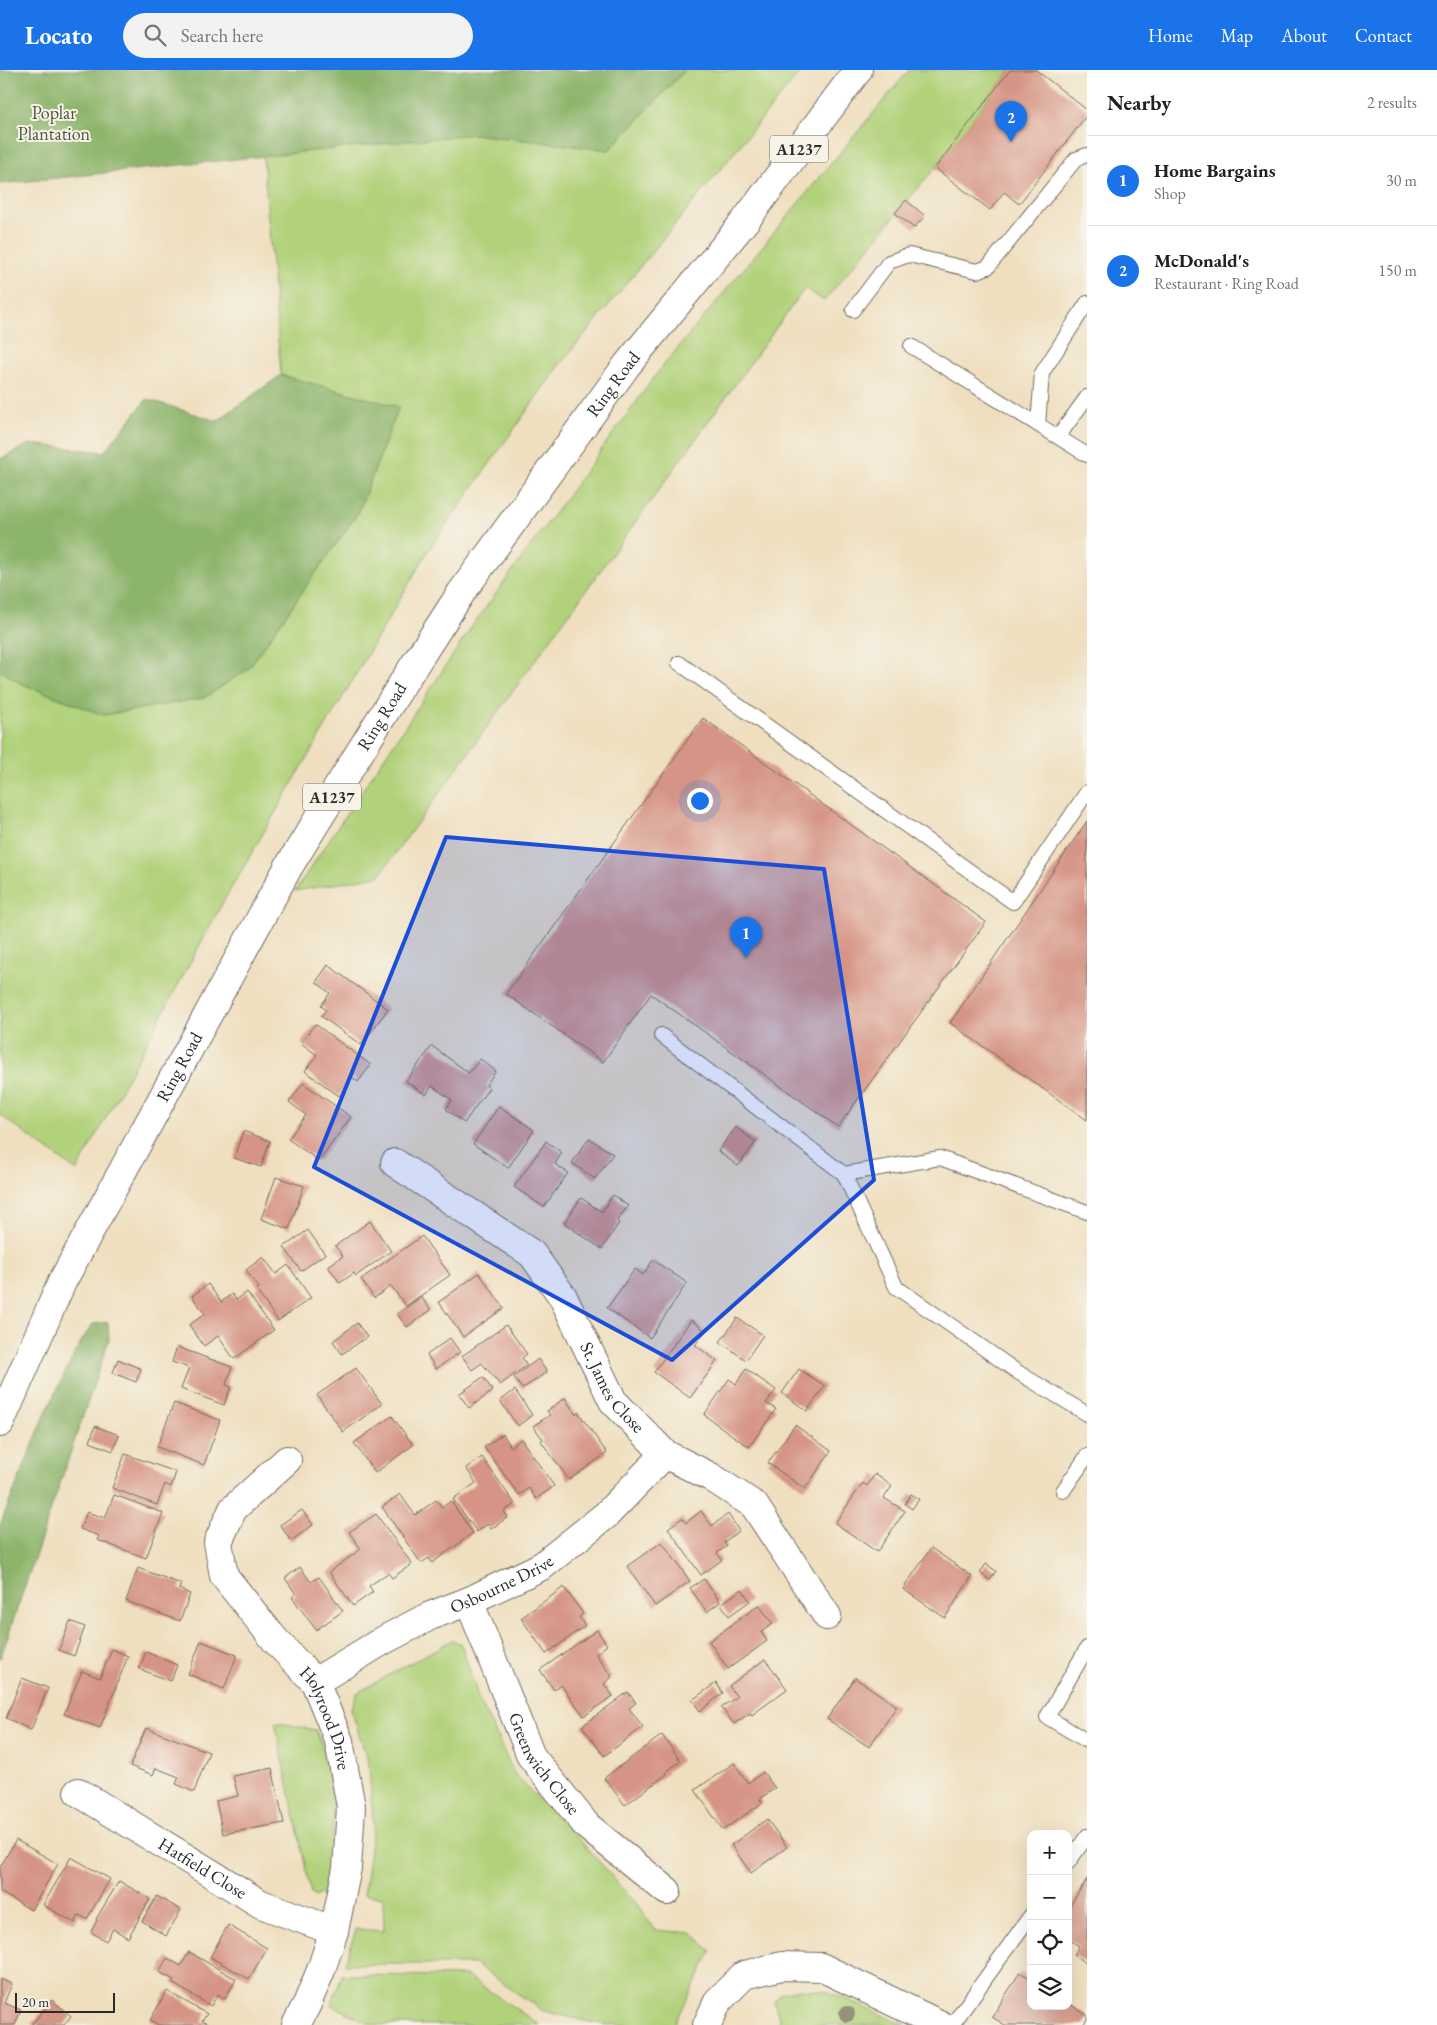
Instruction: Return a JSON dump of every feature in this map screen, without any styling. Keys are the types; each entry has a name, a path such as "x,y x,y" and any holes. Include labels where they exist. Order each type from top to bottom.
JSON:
{"main road":[{"name":"Ring Road","path":"0,1423 62,1282 104,1204 289,866 404,681 461,593 627,365 745,221 858,70"},
{"name":"St. James Close","path":"395,1162 532,1254 564,1297 613,1401 665,1454 711,1477 754,1505 827,1616"},
{"name":"Osbourne Drive","path":"315,1682 384,1640 430,1616 469,1601 542,1566 606,1515 665,1454"},
{"name":"Holyrood Drive","path":"287,1460 233,1509 218,1542 224,1576 275,1640 315,1682 338,1741 351,1807 347,1868 334,1931 321,1970 296,2025"},
{"name":"Greenwich Close","path":"469,1601 531,1756 587,1826 667,1891"},
{"name":"Hatfield Close","path":"78,1792 261,1904 334,1931"},
{"path":"707,2025 718,2001 744,1974 782,1966 821,1967 941,2025"}],"lane":[{"path":"853,310 889,262 909,255 977,272 988,267 1082,157 1087,144"},
{"path":"1038,425 1042,374 1087,303"},
{"path":"911,346 1087,455"},
{"path":"1058,437 1087,398"},
{"path":"679,663 1013,902 1087,792"},
{"path":"661,1035 844,1174 896,1287 1019,1373 1087,1414"},
{"path":"844,1174 940,1158 1087,1212"},
{"path":"1063,1491 1087,1456"},
{"path":"1087,1648 1047,1716 1087,1741"},
{"path":"1072,1857 1087,1836"},
{"path":"952,2025 1027,1920"}],"highlighted area":[{"path":"446,837 824,869 874,1180 672,1360 314,1167"}],"green space":[{"name":"Poplar Plantation","path":"0,70 685,70 609,150 473,134 0,184"},
{"path":"685,70 802,70 557,368 428,551 223,902 77,1171 0,1115 0,670 20,683 104,715 204,698 248,669 358,513 398,407 281,375 263,156 473,134 609,150"},
{"path":"909,70 1010,70 935,168 824,301 805,288 379,876 295,891 473,625 658,372"},
{"path":"281,375 399,407 358,513 248,669 204,698 103,715 20,683 0,670 0,459 30,444 104,452 147,399 217,421"},
{"path":"108,1322 109,1340 0,1659 0,1525 47,1410 80,1343 93,1324"},
{"path":"452,1640 461,1644 479,1699 515,1775 576,1836 636,1903 655,1930 693,1933 711,1952 674,2025 604,2025 543,2011 475,1964 345,1964 356,1929 384,1931 383,1897 364,1895 373,1825 369,1765 351,1709 357,1693"},
{"path":"275,1722 316,1730 325,1754 334,1810 330,1870 324,1891 316,1897 311,1894"},
{"path":"342,1975 467,1976 540,2025 373,2025 331,2005"},
{"path":"800,1989 826,1991 906,2025 781,2025 774,2002 781,1993"}],"building":[{"path":"1010,70 1036,70 1087,110 1087,115 1019,204 1004,192 990,210 935,168"},
{"path":"906,200 925,216 914,228 895,213"},
{"path":"703,718 986,922 838,1127 651,994 603,1062 506,994"},
{"path":"1087,821 1087,1120 950,1023"},
{"path":"328,965 388,1009 361,1045 321,1016 326,1010 321,1006 330,993 316,982"},
{"path":"315,1024 371,1065 358,1082 352,1077 339,1096 305,1071 317,1055 301,1043"},
{"path":"432,1046 469,1073 480,1059 496,1071 486,1085 489,1088 464,1123 446,1109 452,1100 432,1086 426,1095 406,1081"},
{"path":"303,1083 351,1117 319,1161 288,1139 306,1115 289,1102"},
{"path":"499,1106 534,1130 508,1168 473,1144"},
{"path":"736,1127 756,1142 738,1166 718,1151"},
{"path":"243,1131 270,1141 261,1167 234,1158"},
{"path":"589,1138 613,1154 595,1179 572,1163"},
{"path":"546,1141 562,1153 555,1164 568,1173 544,1207 514,1187"},
{"path":"276,1177 304,1186 289,1229 261,1219"},
{"path":"613,1195 628,1206 617,1221 619,1223 602,1249 564,1223 581,1198 602,1212"},
{"path":"370,1221 391,1251 356,1276 354,1273 340,1283 328,1266 343,1256 335,1246"},
{"path":"308,1230 325,1254 301,1271 284,1247"},
{"path":"422,1236 450,1275 406,1306 391,1286 374,1298 361,1279"},
{"path":"263,1257 276,1274 288,1265 311,1298 278,1321 256,1290 259,1288 246,1270"},
{"path":"653,1260 687,1283 650,1338 607,1308 635,1269 643,1275"},
{"path":"479,1273 504,1308 463,1337 439,1302"},
{"path":"208,1284 221,1302 232,1294 236,1300 247,1292 274,1330 234,1359 218,1336 204,1346 189,1325 205,1314 192,1296"},
{"path":"421,1297 431,1310 407,1327 397,1314"},
{"path":"737,1318 763,1335 746,1360 720,1342"},
{"path":"691,1320 706,1331 695,1345 717,1361 690,1398 654,1372"},
{"path":"357,1323 367,1337 342,1354 333,1341"},
{"path":"506,1325 527,1354 522,1358 527,1365 500,1385 482,1363 472,1370 462,1356"},
{"path":"450,1338 460,1352 436,1369 427,1355"},
{"path":"177,1347 232,1367 226,1385 231,1387 224,1405 181,1389 189,1368 172,1362"},
{"path":"118,1359 141,1369 136,1382 113,1373"},
{"path":"538,1359 547,1372 522,1389 514,1377"},
{"path":"356,1368 382,1404 343,1432 317,1395"},
{"path":"746,1369 776,1390 766,1403 776,1409 749,1447 704,1415 729,1379 736,1384"},
{"path":"799,1369 825,1386 807,1411 782,1393"},
{"path":"483,1377 493,1391 469,1408 459,1394"},
{"path":"515,1390 532,1415 518,1426 500,1401"},
{"path":"565,1398 576,1415 578,1412 607,1453 569,1480 541,1441 543,1439 533,1426 550,1415 547,1411"},
{"path":"174,1403 220,1420 204,1465 157,1447"},
{"path":"392,1416 413,1445 375,1473 354,1443"},
{"path":"795,1425 831,1451 805,1489 768,1463"},
{"path":"95,1426 119,1435 113,1451 90,1442"},
{"path":"503,1434 511,1447 521,1439 554,1486 536,1499 529,1488 519,1495 484,1447"},
{"path":"125,1454 176,1472 171,1487 165,1484 157,1505 112,1488"},
{"path":"482,1457 515,1504 504,1511 508,1517 491,1529 488,1524 477,1532 453,1499 476,1483 466,1468"},
{"path":"875,1474 892,1486 884,1498 905,1511 877,1552 835,1523 863,1483 867,1486"},
{"path":"400,1494 415,1515 436,1500 442,1507 451,1501 473,1533 432,1563 429,1558 421,1563 382,1507"},
{"path":"911,1494 919,1499 912,1509 905,1504"},
{"path":"114,1495 163,1513 146,1558 97,1540 99,1536 80,1529 87,1512 105,1518"},
{"path":"302,1510 313,1525 291,1541 280,1525"},
{"path":"701,1511 712,1526 728,1514 739,1531 724,1542 727,1546 717,1553 722,1560 701,1575 668,1528 682,1518 686,1523"},
{"path":"376,1514 412,1564 392,1578 388,1573 369,1586 373,1592 353,1606 329,1572 361,1549 349,1532"},
{"path":"662,1542 690,1581 655,1606 627,1566"},
{"path":"931,1548 972,1576 945,1618 903,1589"},
{"path":"986,1564 996,1571 990,1580 980,1573"},
{"path":"300,1567 311,1582 319,1577 343,1611 316,1630 292,1597 296,1594 285,1578"},
{"path":"138,1568 181,1584 179,1589 190,1594 180,1621 126,1601"},
{"path":"704,1579 720,1602 707,1612 690,1588"},
{"path":"564,1587 583,1614 579,1617 585,1626 546,1654 521,1618"},
{"path":"742,1589 750,1601 729,1616 721,1604"},
{"path":"759,1605 773,1624 761,1632 767,1641 728,1669 709,1641"},
{"path":"70,1621 85,1627 74,1656 59,1650"},
{"path":"597,1630 607,1645 596,1654 612,1677 604,1684 613,1696 584,1716 561,1685 554,1690 540,1670"},
{"path":"201,1641 237,1655 224,1689 188,1674"},
{"path":"112,1649 128,1656 100,1728 64,1714 82,1671 100,1678"},
{"path":"146,1652 177,1665 171,1681 139,1669"},
{"path":"765,1659 787,1689 752,1715 750,1713 734,1724 721,1707 737,1697 729,1686"},
{"path":"22,1678 48,1688 31,1730 6,1718"},
{"path":"855,1678 897,1706 869,1747 827,1719"},
{"path":"716,1683 723,1693 700,1711 692,1700"},
{"path":"628,1692 636,1703 629,1708 643,1727 604,1756 582,1726"},
{"path":"146,1728 209,1752 194,1792 176,1784 179,1777 156,1768 153,1775 130,1766"},
{"path":"662,1735 681,1761 666,1772 667,1774 625,1805 604,1778"},
{"path":"734,1763 748,1783 763,1772 775,1788 760,1799 762,1803 723,1830 695,1790"},
{"path":"272,1768 284,1823 223,1834 216,1801 238,1796 233,1776"},
{"path":"767,1819 787,1847 751,1873 731,1845"},
{"path":"16,1840 58,1864 31,1910 0,1892 0,1867"},
{"path":"71,1857 110,1879 87,1919 79,1915 75,1923 43,1905"},
{"path":"1087,1879 1087,1964 1074,1955 1079,1946 1072,1942 1072,1903"},
{"path":"119,1881 150,1899 128,1938 113,1929 106,1941 91,1932 96,1919"},
{"path":"157,1896 181,1910 166,1936 142,1921"},
{"path":"228,1925 267,1948 249,1979 210,1957"},
{"path":"189,1952 236,1979 225,1999 218,1994 211,2006 172,1983 174,1980 159,1972 167,1958 181,1966"},
{"path":"1020,1972 1027,1976 1027,2010 1072,2010 1072,2006 1087,2015 1087,2019 1083,2025 1005,2025 992,2017"},
{"path":"0,1979 12,1984 4,2003 21,2010 15,2025 0,2025"},
{"path":"167,1991 207,2014 202,2021 209,2025 158,2025 150,2020"},
{"path":"52,2000 71,2016 64,2025 31,2025"}],"place":[{"name":"McDonald's","path":"1011,142"},
{"name":"Home Bargains","path":"746,958"}]}
